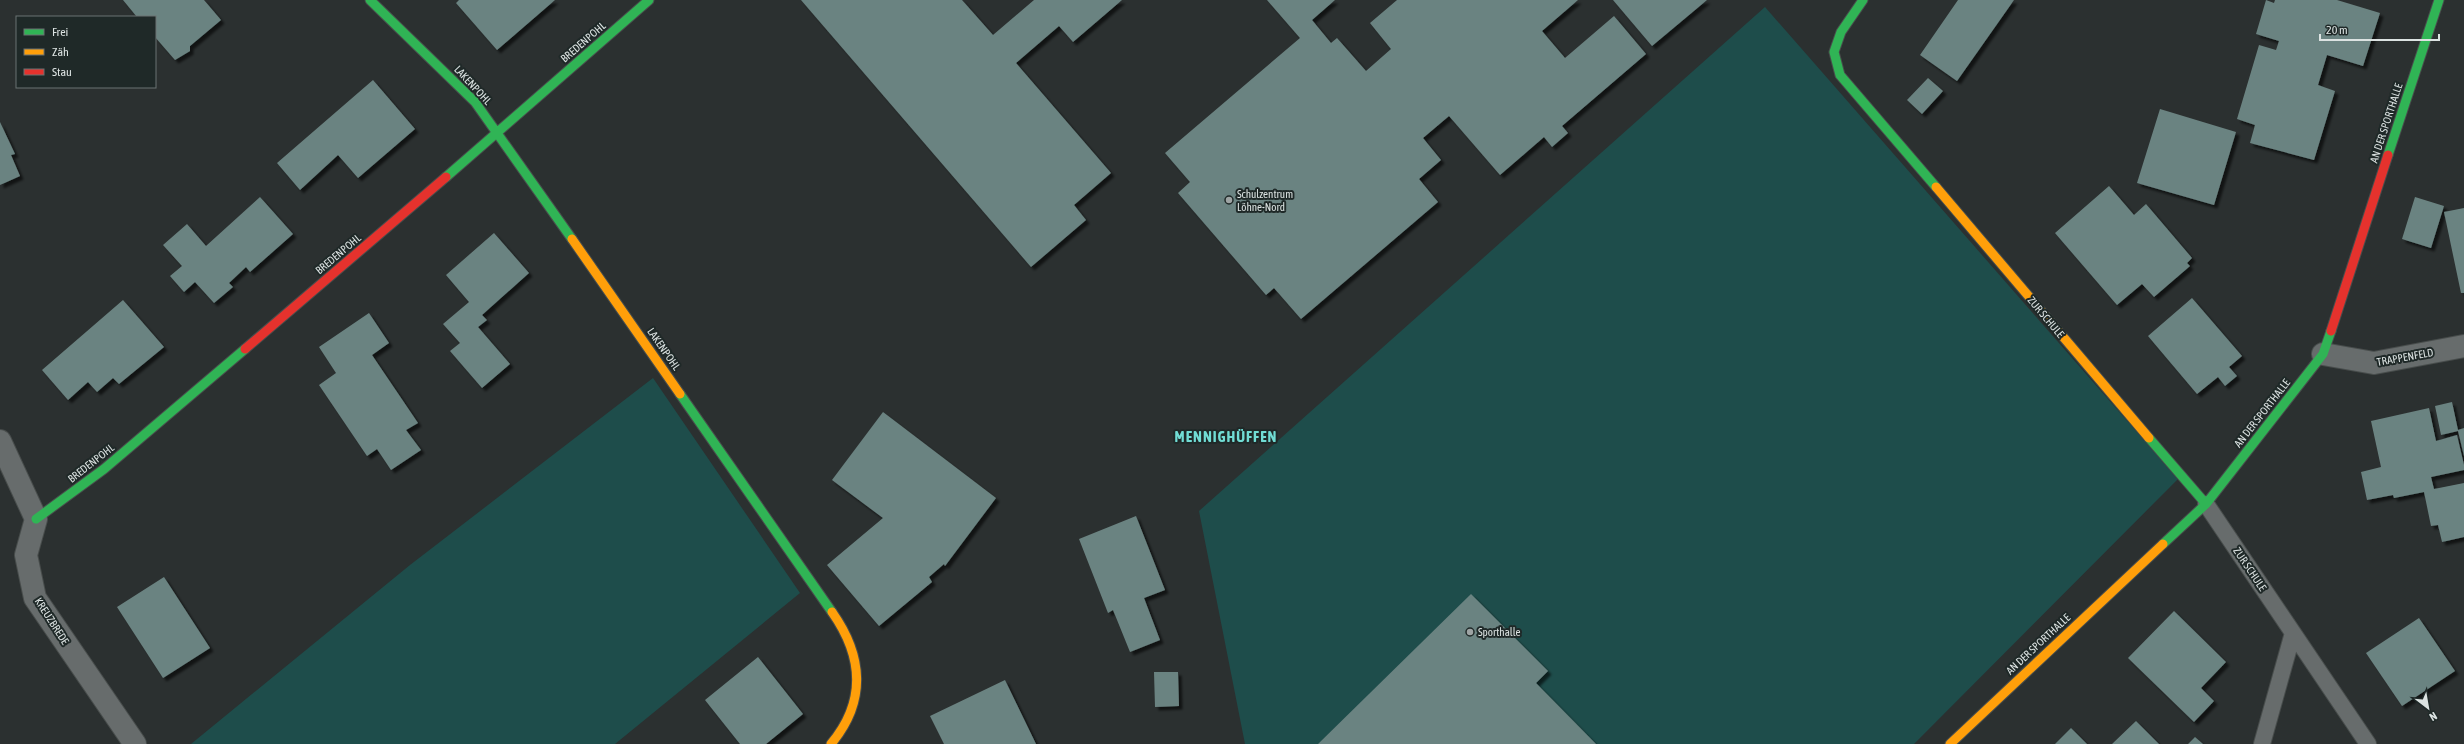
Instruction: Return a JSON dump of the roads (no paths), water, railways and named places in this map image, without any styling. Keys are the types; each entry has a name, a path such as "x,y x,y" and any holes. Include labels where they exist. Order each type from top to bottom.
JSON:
{"street":[{"name":"LAKENPOHL","path":"370,0 475,102 845,631 856,664 856,695 841,734 831,744"},
{"name":"BREDENPOHL","path":"36,519 104,469 498,133 649,0"},
{"name":"ZUR SCHULE","path":"1863,0 1841,32 1834,52 1840,75 2206,504"},
{"name":"AN DER SPORTHALLE","path":"1950,744 2206,504 2323,354 2439,0"},
{"name":"TRAPPENFELD","path":"2323,354 2374,363 2464,346"},
{"path":"0,441 36,519"},
{"name":"KREUZBREDE","path":"36,519 26,555 35,598 135,744"}],"lane":[{"name":"ZUR SCHULE","path":"2206,504 2368,744"},
{"path":"2262,744 2293,633"}],"place":[{"name":"Schulzentrum Löhne-Nord","path":"1229,200"},
{"name":"Sporthalle","path":"1470,632"}],"district":[{"name":"MENNIGHÜFFEN","path":"1226,436"}]}
